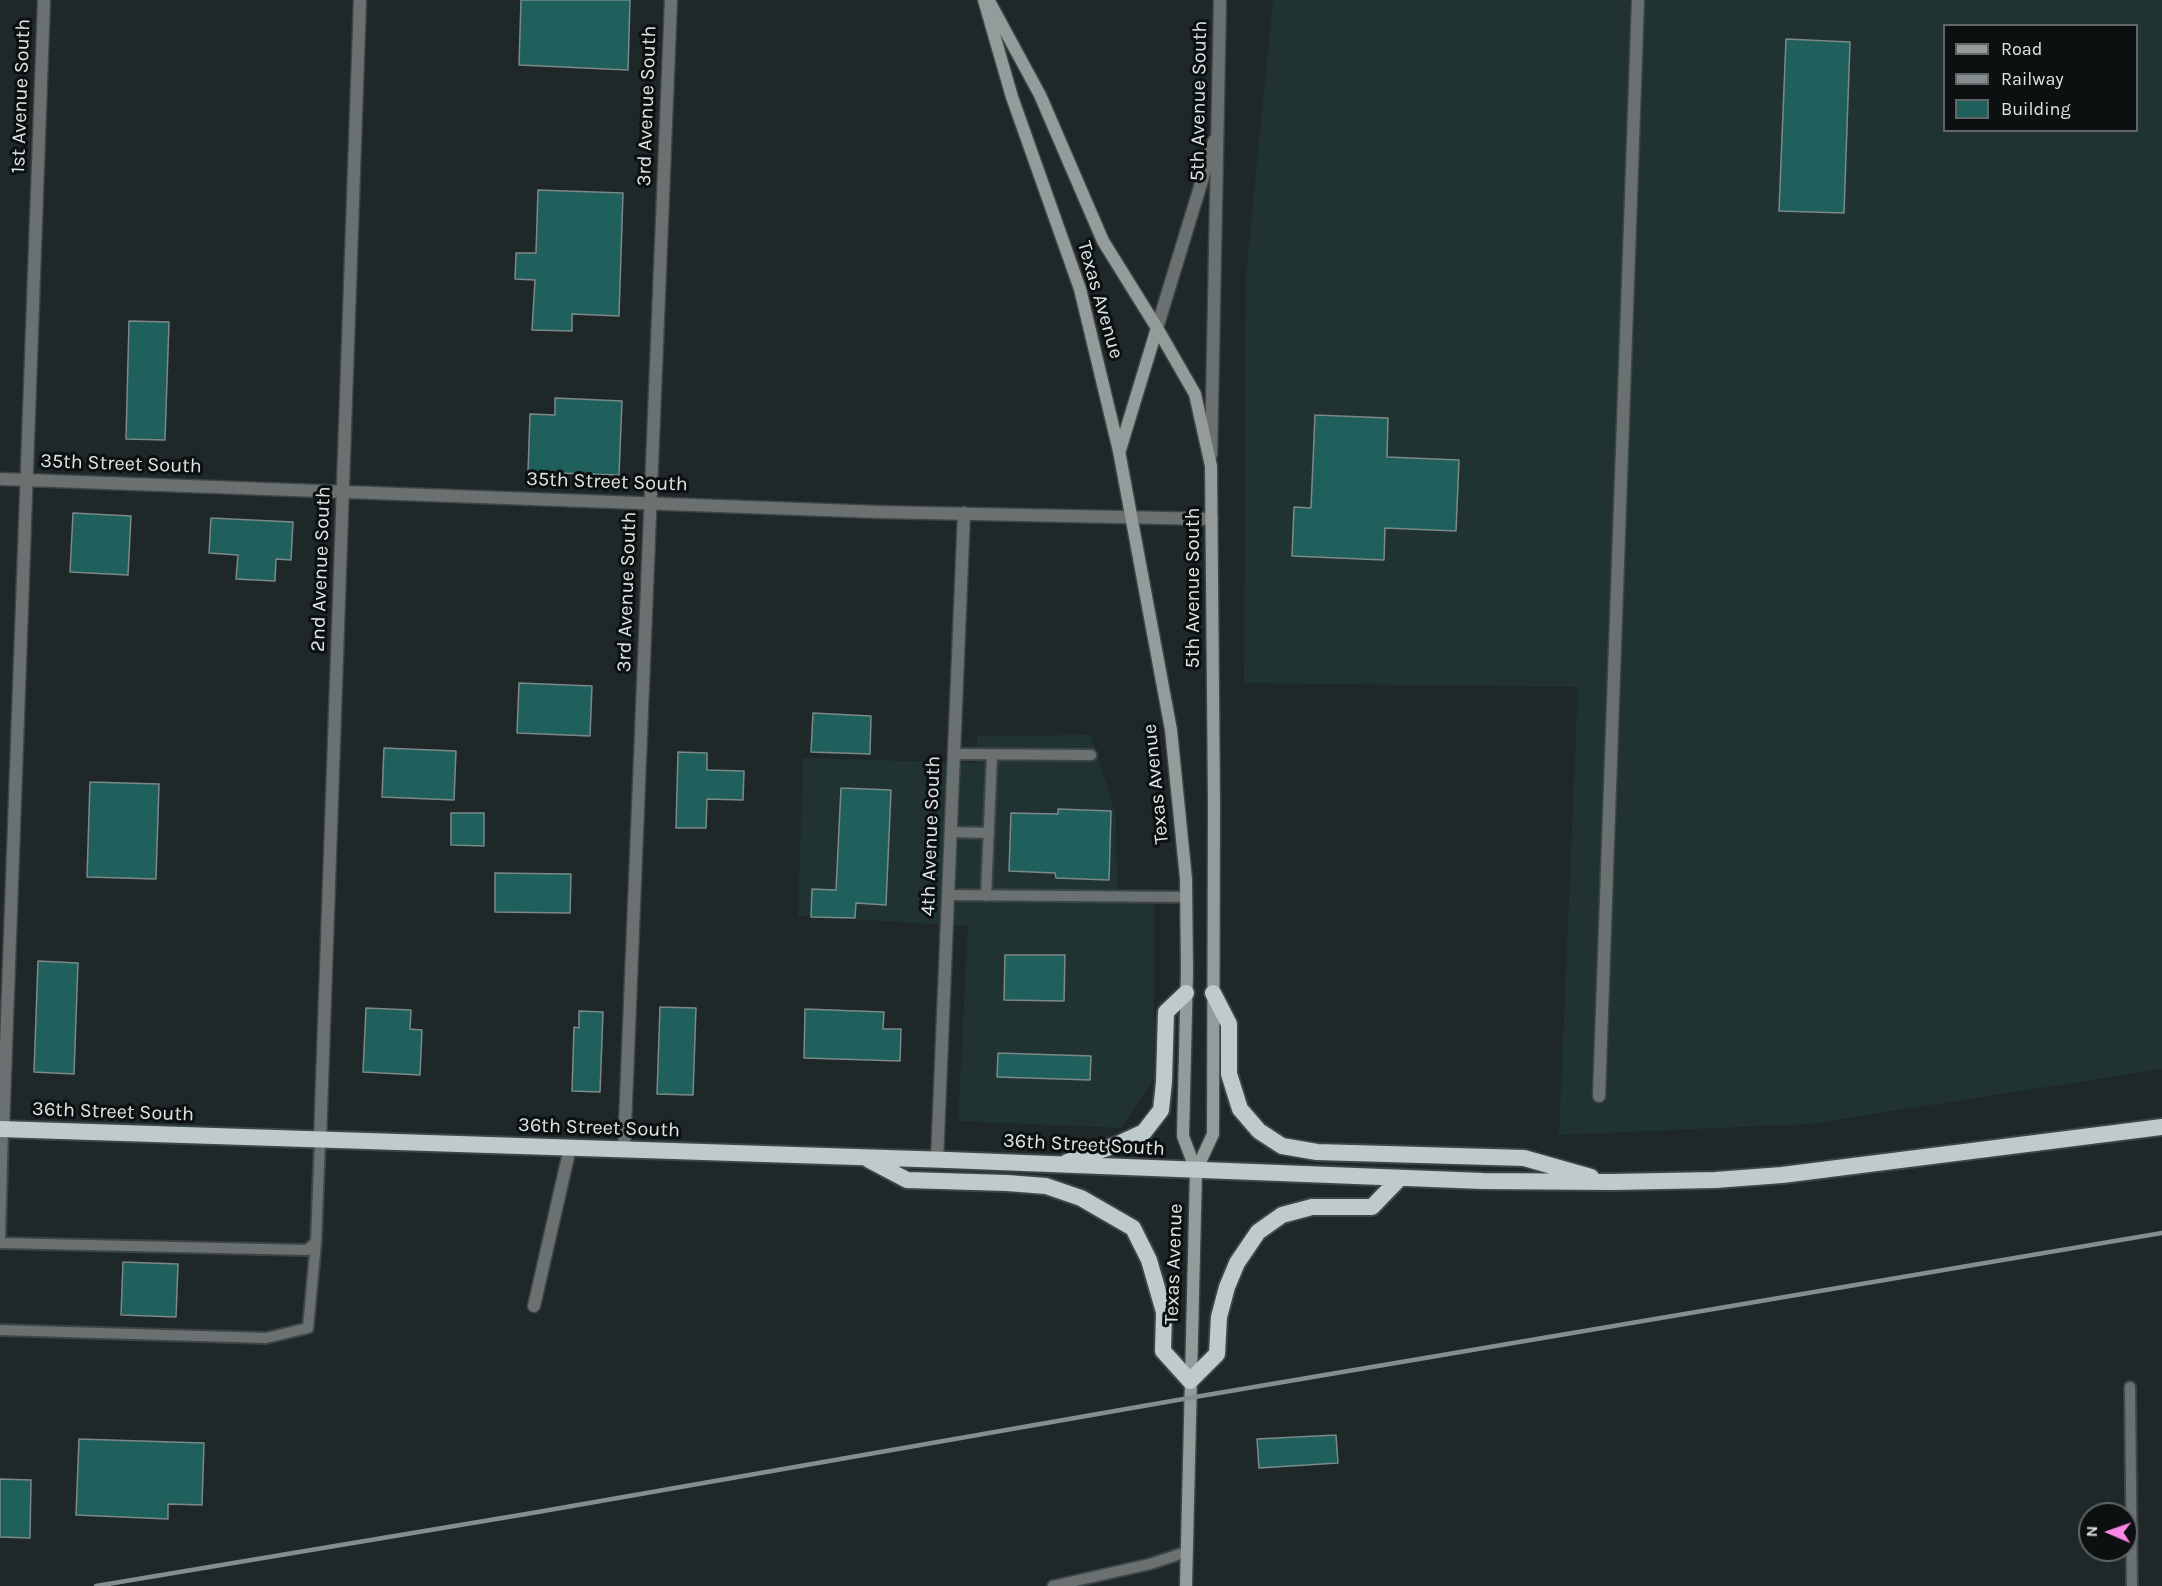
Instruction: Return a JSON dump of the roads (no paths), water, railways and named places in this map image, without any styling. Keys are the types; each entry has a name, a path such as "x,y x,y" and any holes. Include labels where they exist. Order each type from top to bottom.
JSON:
{"highway":[{"path":"1058,1165 1116,1145 1144,1132 1161,1110 1166,1012 1186,993"},
{"path":"1213,993 1229,1024 1229,1074 1240,1109 1259,1131 1282,1146 1317,1152 1524,1158 1612,1182"},
{"name":"36th Street South","path":"1,1129 862,1157 1483,1182 1612,1182 1715,1180 1782,1174 2162,1127"},
{"path":"862,1157 907,1180 1046,1186 1082,1198 1133,1228 1149,1260 1164,1312 1163,1351 1190,1381 1217,1354 1219,1317 1227,1287 1237,1263 1258,1232 1282,1215 1312,1207 1372,1207 1400,1178"}],"main road":[{"name":"Texas Avenue","path":"984,0 1012,96 1080,289 1119,451 1171,730 1186,897 1183,1136 1196,1171 1186,1586"},
{"path":"989,0 1040,94 1103,241 1157,327 1195,394 1211,466"},
{"path":"1119,451 1157,327"},
{"name":"5th Avenue South","path":"1196,1171 1213,1134 1211,466"}],"street":[{"name":"1st Avenue South","path":"1,1129 44,0"},
{"name":"2nd Avenue South","path":"320,1140 360,0"},
{"name":"3rd Avenue South","path":"624,1150 671,0"},
{"name":"5th Avenue South","path":"1211,466 1220,0"},
{"path":"1599,1096 1638,0"},
{"path":"1157,327 1218,126"},
{"name":"35th Street South","path":"0,479 650,503 1212,519"},
{"name":"4th Avenue South","path":"937,1160 964,513"},
{"path":"534,1306 570,1148"}],"lane":[{"path":"954,754 1091,755"},
{"path":"986,896 992,755"},
{"path":"951,832 989,833"},
{"path":"948,896 1186,897"},
{"path":"0,1237 1,1129"},
{"path":"0,1330 266,1338 308,1329 316,1242 320,1140"},
{"path":"0,1243 307,1250 316,1242"},
{"path":"2130,1387 2132,1586"},
{"path":"1053,1586 1150,1564 1186,1552"}],"railway":[{"path":"96,1586 2162,1233"}]}
